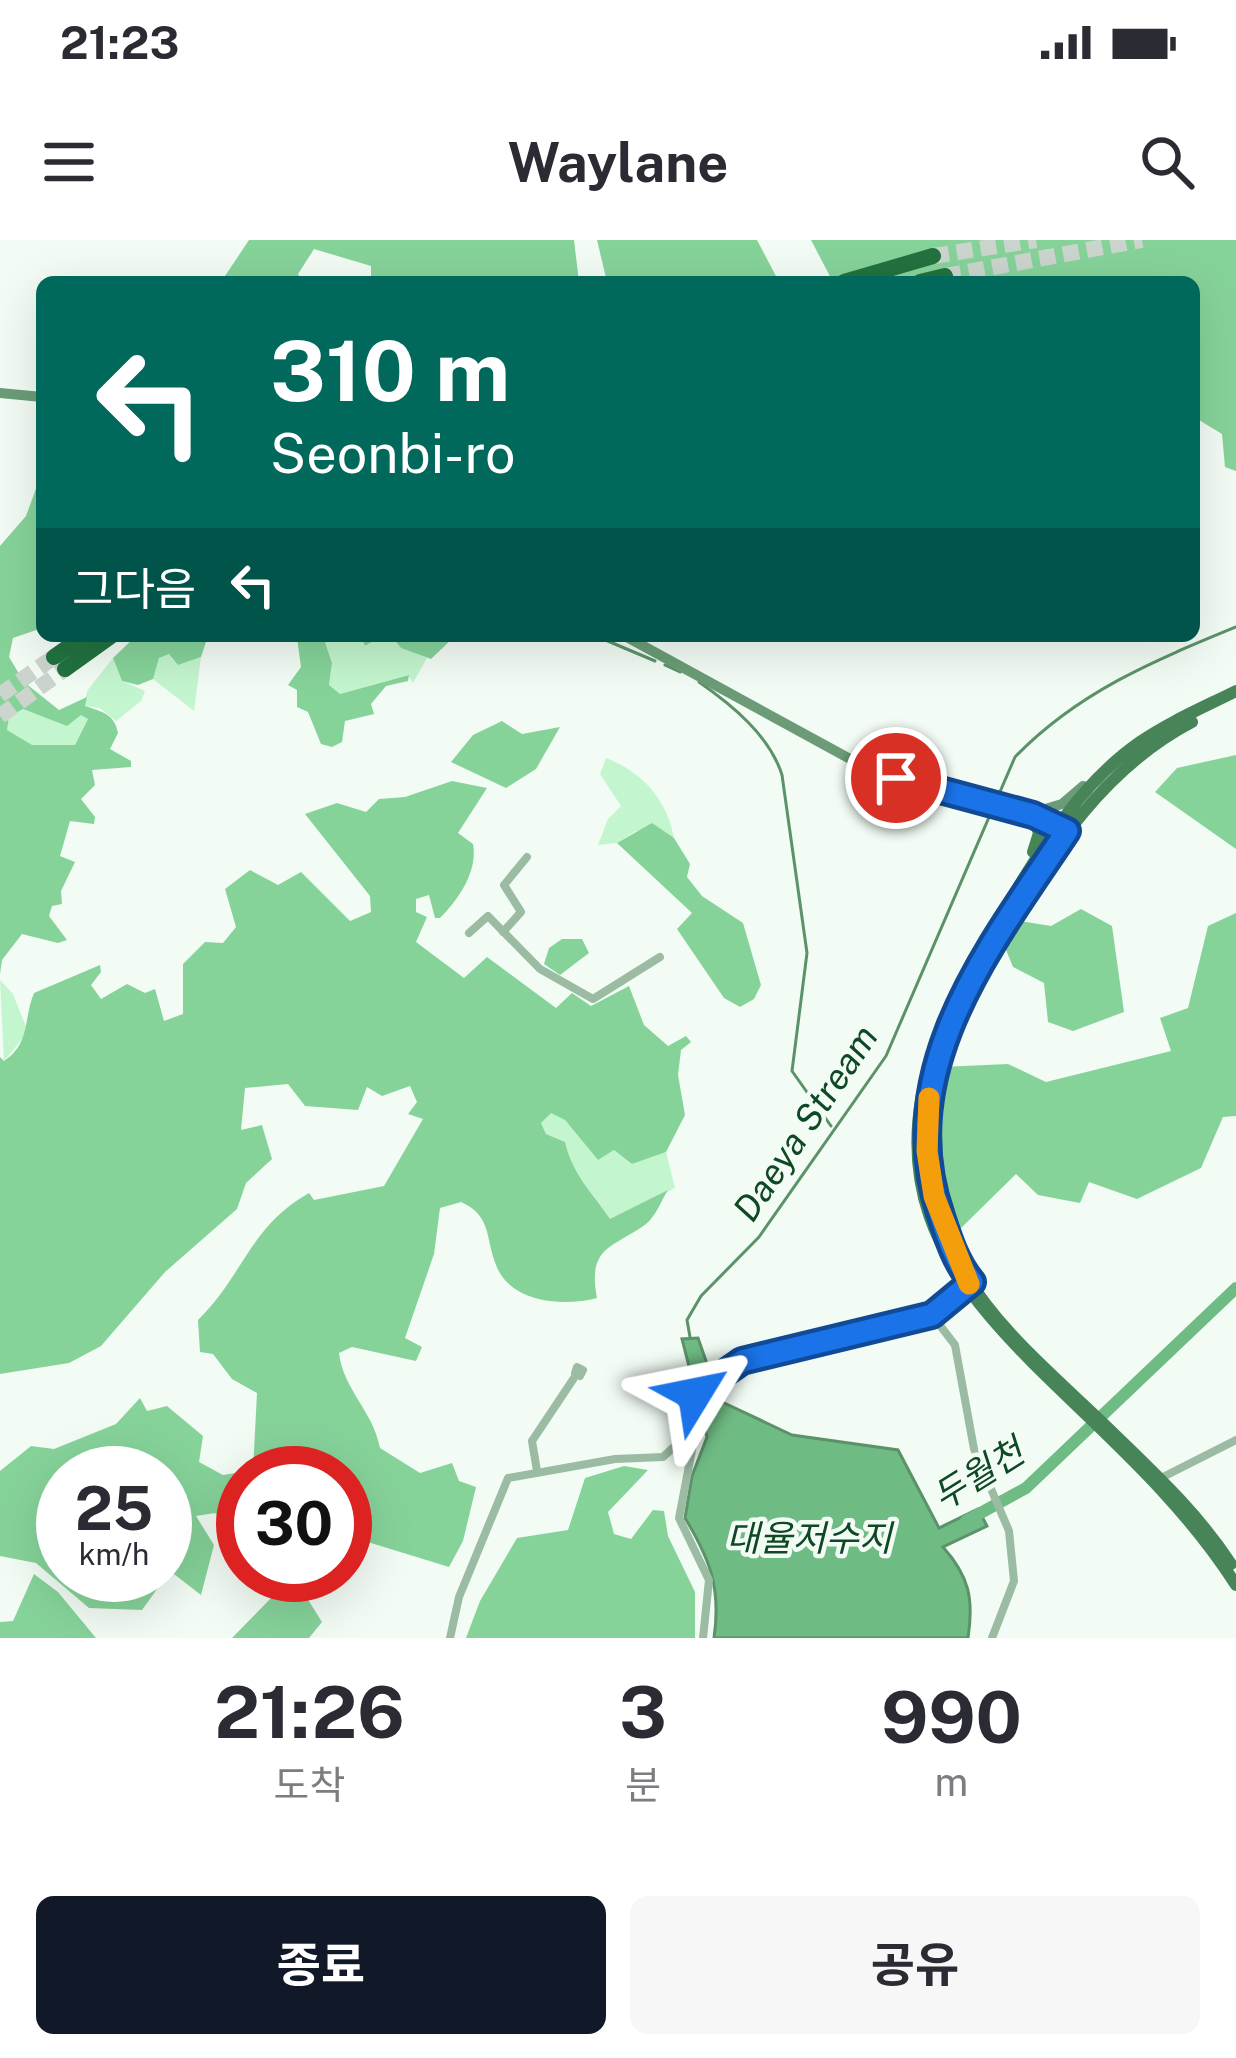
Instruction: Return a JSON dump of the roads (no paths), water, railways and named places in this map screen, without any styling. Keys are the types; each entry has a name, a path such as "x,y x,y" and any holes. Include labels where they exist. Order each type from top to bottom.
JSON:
{"highway":[{"path":"865,276 933,256"},
{"path":"79,642 60,663 100,642"}],"main road":[{"path":"0,393 36,396"},
{"path":"636,642 874,772 1033,815 1062,828"},
{"path":"968,1285 934,1196 927,1151 935,1066 963,994 1088,788 1142,740 1236,696"},
{"path":"1236,696 1140,754 1037,856 956,988 922,1085 922,1180 931,1217 968,1285 1086,1412 1157,1480 1236,1571"},
{"path":"1033,815 1062,804 1083,786 1088,788"},
{"path":"1033,815 1039,832 1033,852 1037,856"},
{"path":"1157,1480 1236,1585"}],"street":[{"path":"502,932 521,912 503,885 527,857"},
{"path":"469,932 488,916 540,968 593,999 661,957"},
{"path":"703,1638 709,1580 679,1518 692,1450 693,1396 742,1361 932,1315 968,1285"},
{"path":"932,1315 956,1345 974,1449 1009,1531 1014,1580 992,1638"},
{"path":"537,1471 532,1441 576,1375"},
{"path":"450,1638 459,1597 508,1478 664,1457 690,1432"},
{"path":"1157,1480 1236,1440"}],"water":[{"name":"대율저수지","path":"698,1338 720,1401 792,1435 898,1450 939,1528 978,1509 987,1526 943,1547 967,1589 968,1638 714,1638 712,1576 685,1518 692,1476 707,1437 682,1339"}],"waterway":[{"name":"Daeya Stream","path":"690,1337 687,1320 701,1296 759,1237 886,1056 1015,757 1091,696 1236,627"},
{"path":"610,642 655,661"},
{"path":"665,665 680,672"},
{"path":"699,682 759,734 782,775 807,953 792,1071 831,1126"},
{"name":"두월천","path":"966,1521 1026,1488 1236,1288"}],"tunnel":[{"path":"933,256 1036,240"},
{"path":"945,276 1142,240"},
{"path":"0,695 54,657"},
{"path":"0,716 65,669"}]}
